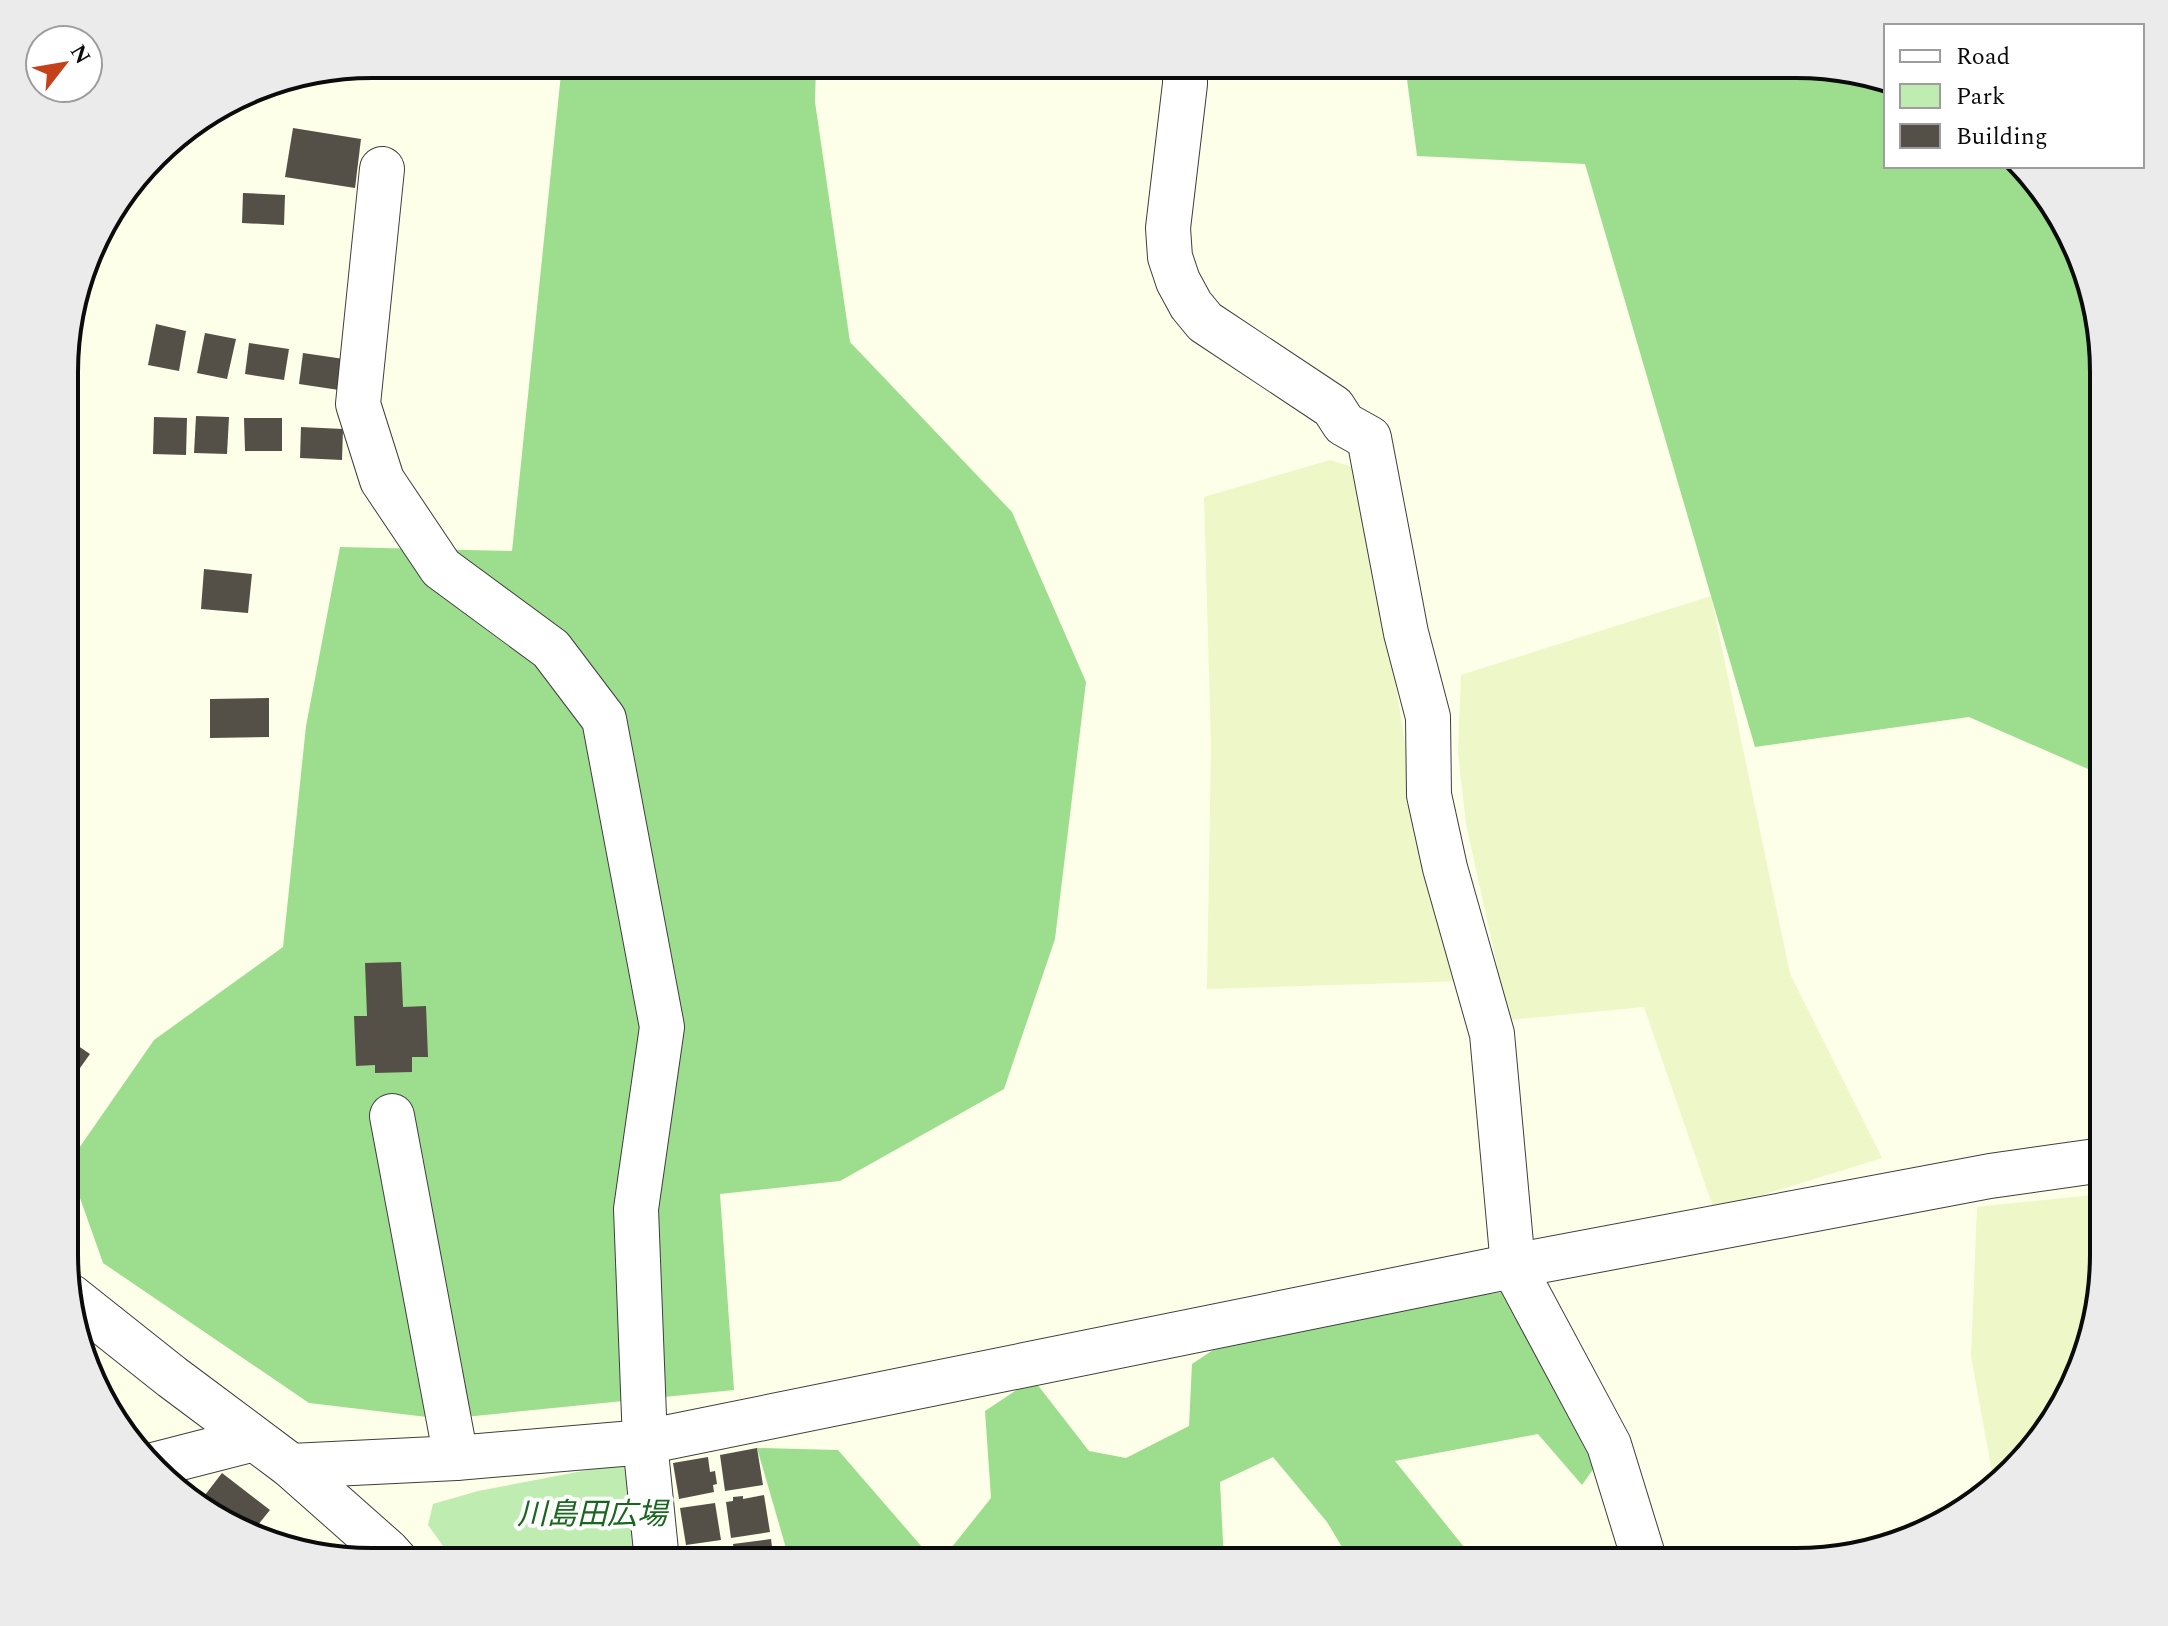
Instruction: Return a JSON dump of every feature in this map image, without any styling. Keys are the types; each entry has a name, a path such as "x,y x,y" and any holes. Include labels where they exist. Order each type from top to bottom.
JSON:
{"street":[{"path":"1185,78 1168,228 1170,257 1178,281 1205,322 1333,407 1344,424 1369,438 1406,633 1428,717 1429,795 1445,868 1492,1034 1513,1266 1609,1445 1641,1548"},
{"path":"382,169 358,404 382,480 441,568 551,649 604,719 662,1027 636,1209 645,1442 656,1548"},
{"path":"392,1116 456,1458"},
{"path":"291,1466 456,1458 645,1442 1513,1266 1990,1176 2090,1162"},
{"path":"83,1306 291,1466 384,1548"},
{"path":"164,1462 254,1439"}],"green space":[{"path":"561,78 816,78 815,102 850,342 1012,512 1086,682 1055,939 1004,1089 840,1181 720,1194 734,1390 444,1419 309,1403 103,1263 78,1192 78,1150 154,1040 283,947 306,726 340,547 512,551"},
{"path":"1407,78 1796,78 1834,81 1884,92 1884,168 2008,168 2029,193 2060,242 2080,296 2087,334 2090,372 2090,770 1969,717 1755,747 1585,164 1417,156"},
{"path":"1330,460 1353,467 1365,487 1408,763 1406,800 1465,981 1207,989 1211,745 1204,497"},
{"path":"1711,596 1790,974 1882,1158 1714,1210 1644,1007 1509,1020 1466,824 1458,752 1461,675"},
{"path":"2090,1195 2087,1292 2080,1330 2068,1367 2051,1401 2029,1433 1992,1473 1971,1356 1977,1207"},
{"path":"1510,1291 1599,1461 1582,1485 1538,1434 1395,1461 1465,1548 1343,1548 1327,1522 1273,1457 1220,1482 1223,1548 951,1548 991,1498 985,1411 1033,1379 1089,1451 1126,1458 1189,1426 1192,1364 1243,1330"},
{"path":"757,1448 838,1450 923,1548 786,1548"},
{"name":"川島田広場","path":"635,1461 642,1548 445,1548 428,1525 433,1504 478,1491"}],"building":[{"path":"293,128 361,139 355,188 285,177"},
{"path":"243,193 285,195 284,225 242,223"},
{"path":"156,324 186,331 179,371 148,365"},
{"path":"205,333 236,339 227,379 197,373"},
{"path":"249,343 289,349 284,380 245,374"},
{"path":"303,353 344,359 339,390 299,384"},
{"path":"196,416 229,417 227,454 194,453"},
{"path":"154,417 187,418 186,455 153,454"},
{"path":"244,418 282,418 282,451 245,451"},
{"path":"301,427 343,429 342,460 300,458"},
{"path":"204,569 252,574 248,613 201,609"},
{"path":"269,698 269,737 210,738 210,699"},
{"path":"401,962 403,1007 426,1006 428,1057 412,1057 412,1072 375,1073 375,1065 356,1066 354,1016 367,1016 365,963"},
{"path":"78,1046 90,1054 78,1071"},
{"path":"757,1448 763,1485 725,1491 720,1455"},
{"path":"708,1457 710,1472 715,1471 717,1484 713,1485 714,1492 679,1499 673,1463"},
{"path":"222,1473 270,1510 258,1525 205,1495"},
{"path":"764,1495 770,1532 731,1538 726,1502 733,1501 733,1497 743,1496 743,1499"},
{"path":"715,1503 721,1540 686,1545 680,1508"},
{"path":"771,1539 772,1548 733,1548 733,1544"}]}
